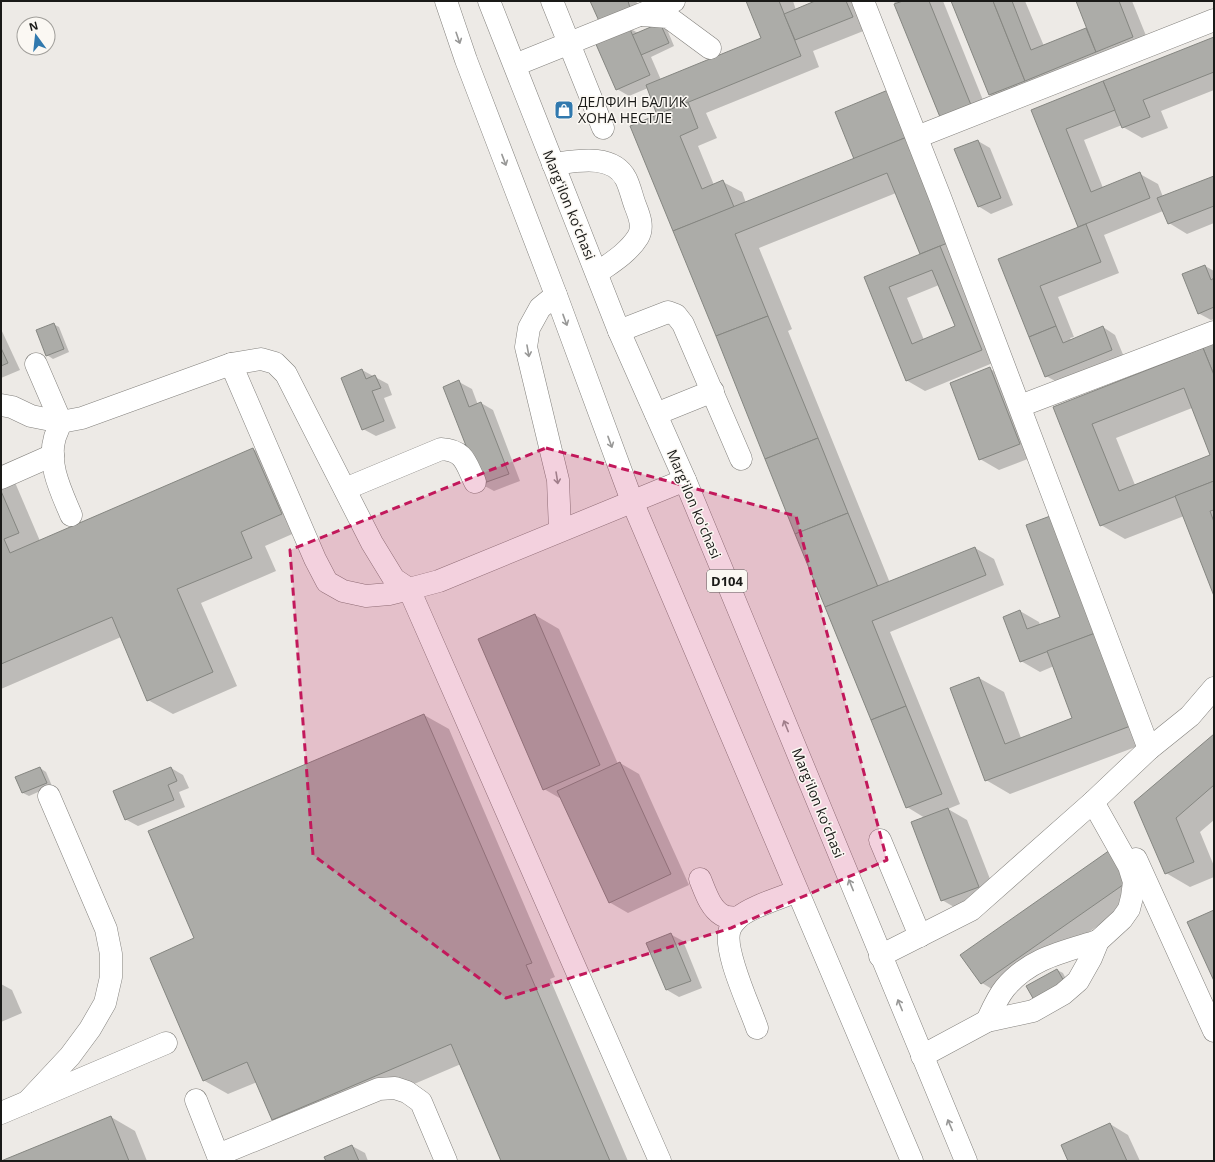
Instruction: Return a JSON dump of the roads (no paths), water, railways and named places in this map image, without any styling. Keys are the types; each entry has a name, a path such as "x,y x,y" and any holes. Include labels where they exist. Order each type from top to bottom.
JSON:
{"street":[{"path":"446,1 466,60 556,295 632,501 912,1161"},
{"name":"Margʻilon koʻchasi","path":"489,1 620,331 685,480 880,956 966,1161"},
{"path":"552,1 603,128"},
{"path":"514,65 674,1"},
{"path":"863,1 1020,406 1149,749"},
{"path":"640,15 668,17 710,48"},
{"path":"917,137 1214,20"},
{"path":"553,164 586,160 604,162 616,168 625,178 641,220 639,236 624,253 597,274"},
{"path":"556,295 540,308 529,328 526,346 558,480 560,530"},
{"path":"620,331 668,312 676,316 683,324 713,390 741,460"},
{"path":"1020,406 1214,332"},
{"path":"1,405 12,407 30,416 61,422 82,418 231,364 261,359 275,363 286,374 372,543 394,579 409,589 660,1161"},
{"path":"36,364 61,422 55,438 53,455 56,477 71,515"},
{"path":"231,364 312,553 327,582 343,591 366,596 389,594 439,581 560,530 685,480"},
{"path":"656,414 713,390"},
{"path":"345,489 442,449 452,450 463,457 475,482"},
{"path":"1,478 53,455"},
{"path":"880,956 971,910 1099,796 1149,749 1190,716 1214,688"},
{"path":"27,1102 70,1056 90,1029 105,1003 111,977 111,954 106,929 49,796"},
{"path":"987,1021 997,1000 1005,989 1023,971 1036,962 1050,956 1098,941 1122,920 1129,909 1134,882 1129,866 1099,796"},
{"path":"1099,796 1214,1031"},
{"path":"880,840 920,936"},
{"path":"700,879 708,898 715,909 723,916 738,918"},
{"path":"758,1028 730,957 728,942 730,929 738,918 748,911 797,891"},
{"path":"922,1056 987,1021 1033,1011 1063,994 1078,981 1091,958 1098,941"},
{"path":"1,1113 166,1043"},
{"path":"196,1100 219,1158 380,1089 395,1088 407,1092 421,1102 446,1161"}],"place":[{"name":"ДЕЛФИН БАЛИК ХОНА НЕСТЛЕ","path":"564,110"}]}
